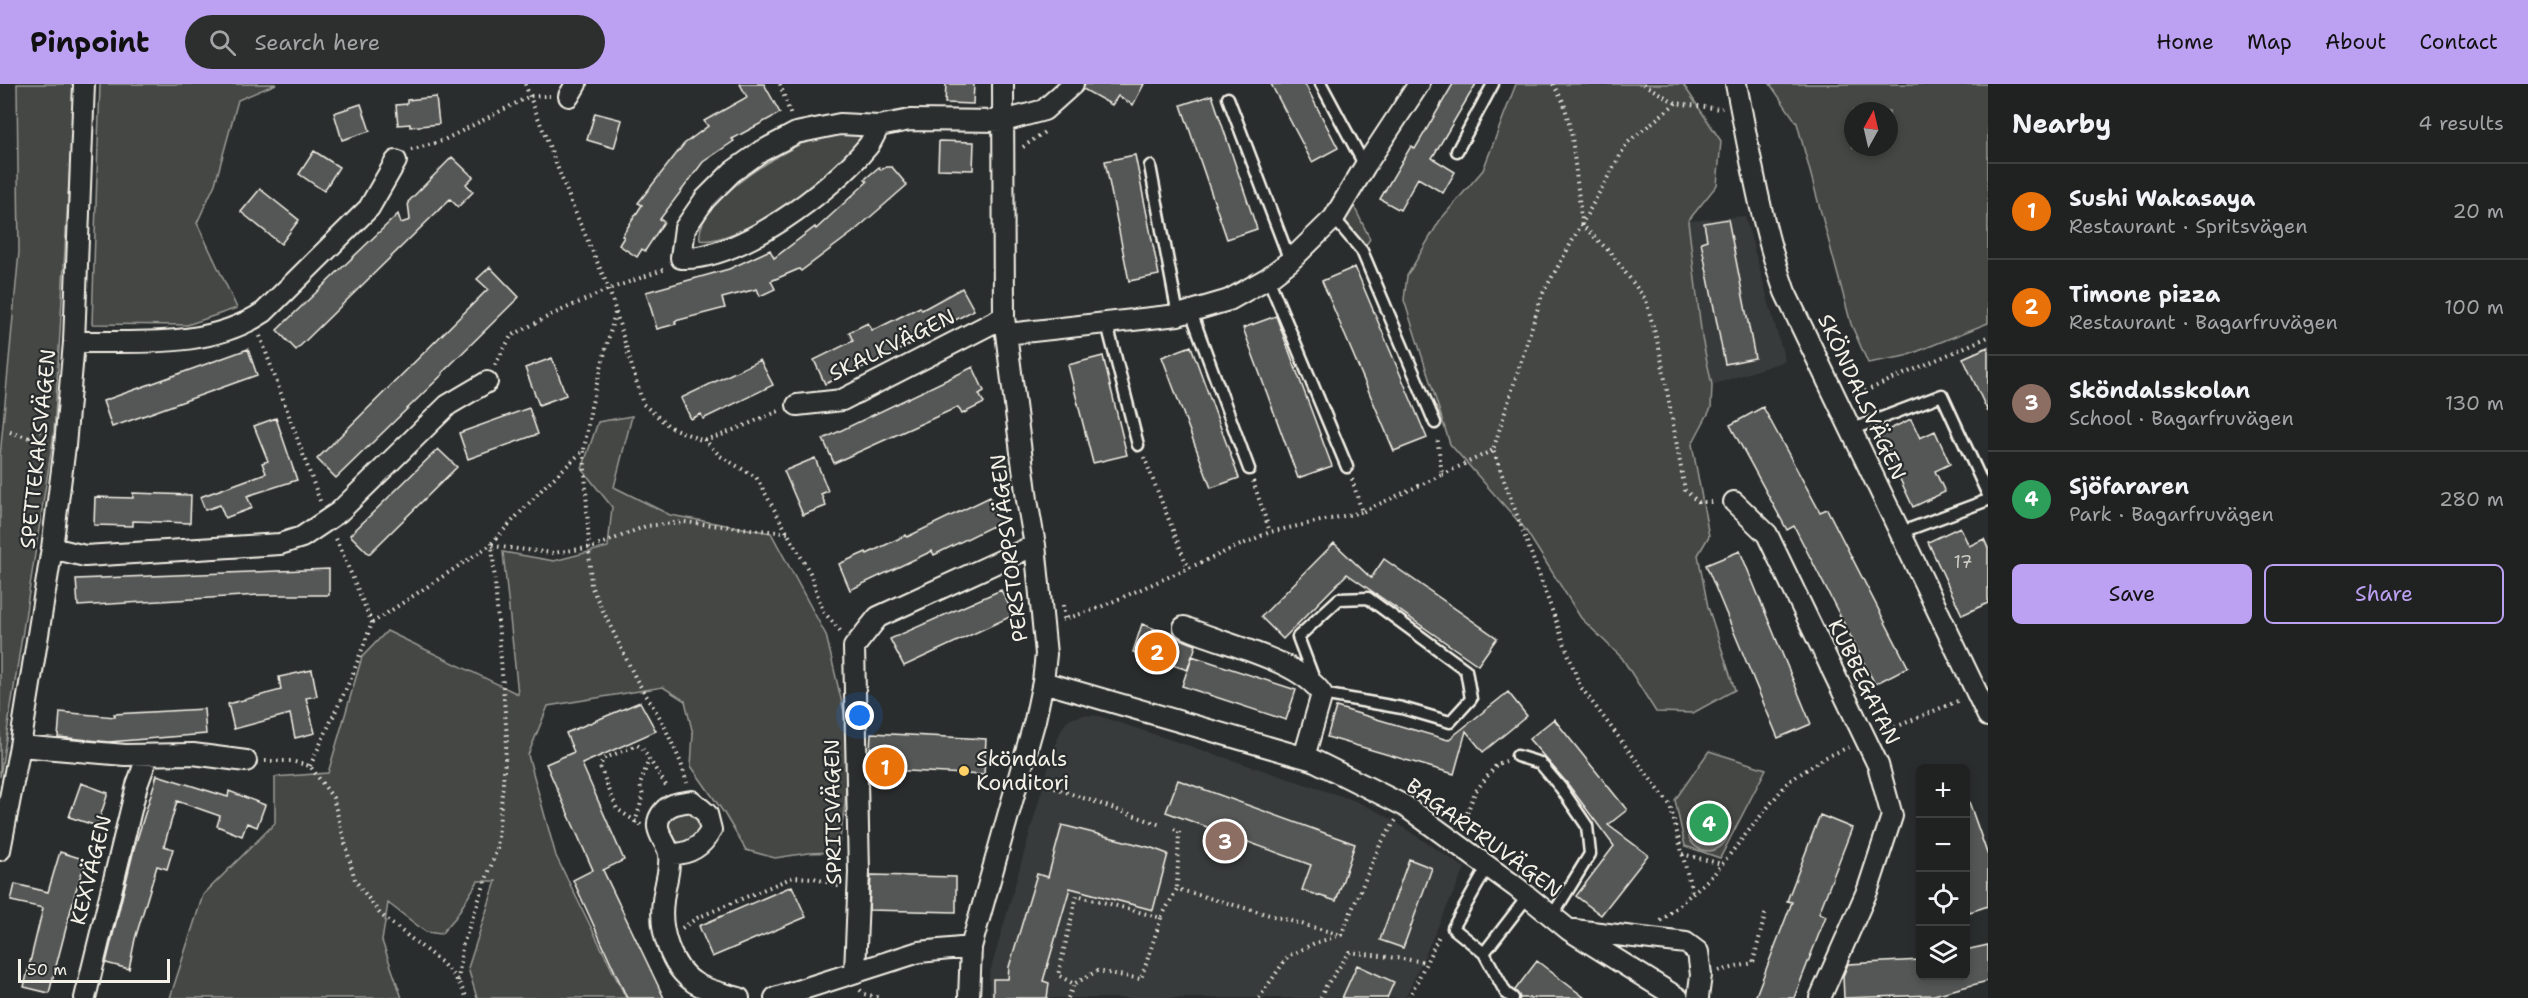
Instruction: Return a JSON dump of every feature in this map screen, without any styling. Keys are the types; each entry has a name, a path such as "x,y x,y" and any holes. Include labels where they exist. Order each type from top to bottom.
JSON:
{"street":[{"name":"SPETTEKAKSVÄGEN","path":"0,850 20,746 52,548 65,446 74,342 84,84"},
{"name":"PERSTORPSVÄGEN","path":"969,998 971,947 1043,682 1046,654 1035,545 1027,500 1006,325 1003,84"},
{"path":"879,126 869,145 831,184 783,220 739,243 697,258 681,258 685,228 705,199 732,172 760,152 796,133 840,124 879,126 910,120 1004,121 1044,110 1073,84"},
{"path":"1006,325 1107,324 1184,313 1229,300 1268,278 1290,261 1334,218 1419,84"},
{"name":"SKÖNDALSVÄGEN","path":"1737,90 1773,259 1785,292 1988,716"},
{"path":"74,342 150,341 205,337 254,319 264,312 369,208 396,161"},
{"name":"SKALKVÄGEN","path":"797,405 842,400 1006,325"},
{"path":"52,548 86,556 280,544 302,537 339,512 448,405 487,382"},
{"name":"KUBBEGATAN","path":"1734,502 1767,534 1878,765 1892,816 1868,890 1820,998"},
{"path":"854,647 878,617 1035,545"},
{"path":"1184,627 1272,660 1319,688 1304,757"},
{"name":"SPRITSVÄGEN","path":"854,647 858,893 854,978"},
{"name":"BAGARFRUVÄGEN","path":"1043,682 1304,757 1405,806 1528,896 1569,930 1678,998"},
{"path":"20,746 148,756 193,754 246,761"},
{"name":"KEXVÄGEN","path":"85,998 137,785 148,756"},
{"path":"669,854 682,855 698,847 705,841 711,830 707,814 692,801 671,805 661,813 658,827 660,839 669,854 662,904 665,937 683,973 709,990 739,998"},
{"path":"1569,930 1686,943 1698,952 1701,975 1698,998"},
{"path":"775,998 854,978 919,952 971,947"}],"lane":[{"path":"1321,84 1365,166"},
{"path":"1457,151 1493,84"},
{"path":"1228,98 1290,261"},
{"path":"1149,166 1184,313 1249,469"},
{"path":"1334,218 1362,251 1435,423"},
{"path":"1268,278 1347,467"},
{"path":"1107,324 1138,445"},
{"path":"1850,430 1942,395 1988,495"},
{"path":"1899,532 1988,500"},
{"path":"1368,598 1466,670 1471,699 1450,722 1319,688 1298,637 1339,599 1368,598"},
{"path":"1517,756 1540,763 1561,788 1587,826 1590,854 1552,916"},
{"path":"1488,866 1453,928 1484,953 1506,993 1513,998"},
{"path":"1484,953 1528,896"}],"path":[{"path":"525,84 573,207 609,289 643,404 670,427 701,440 719,436 797,405"},
{"path":"780,84 796,133"},
{"path":"1553,84 1564,103 1572,137 1582,225 1610,252 1646,300 1660,352 1685,490 1698,502 1734,502"},
{"path":"1643,84 1676,103 1720,109 1737,90"},
{"path":"396,161 412,150 442,141 530,96 572,90"},
{"path":"1676,103 1628,143 1542,295 1493,450 1580,686 1670,805 1692,892"},
{"path":"487,382 501,351 511,336 609,289 664,270 681,258"},
{"path":"615,312 591,407 584,450 591,586 636,679 662,721 676,753 692,801"},
{"path":"254,319 287,414 328,520 372,623"},
{"path":"1837,404 1988,337"},
{"path":"1435,423 1442,475"},
{"path":"10,432 26,438 65,446"},
{"path":"704,439 720,456 756,477 810,573 823,611 854,647"},
{"path":"1138,445 1188,568"},
{"path":"310,766 352,676 372,623 492,544 546,485 584,450"},
{"path":"1043,624 1085,614 1270,532 1362,512 1493,450"},
{"path":"1347,467 1362,512"},
{"path":"1249,469 1270,532"},
{"path":"492,544 553,553 588,548 646,526 684,522 788,533"},
{"path":"458,981 462,947 497,849 507,738 492,544"},
{"path":"1645,937 1722,864 1788,782 1824,758 1977,693"},
{"path":"1450,839 1465,821 1475,792 1497,764 1517,756"},
{"path":"635,823 643,796 640,785 649,759"},
{"path":"246,761 291,761 310,766 333,798 355,880 380,914 441,962 458,981 467,998"},
{"path":"1036,793 1040,783 1161,825"},
{"path":"1341,936 1380,845 1405,806"},
{"path":"1068,998 1074,984 1097,971 1141,979 1161,918 1177,889 1179,831 1174,829"},
{"path":"1682,854 1722,864"},
{"path":"665,937 698,918 793,877 814,878 858,893"},
{"path":"1177,889 1341,936"},
{"path":"1074,984 1058,975 1077,895 1161,918"},
{"path":"1701,975 1753,963 1766,911"},
{"path":"1259,998 1288,956 1315,943 1341,936"},
{"path":"1322,998 1326,986 1350,952 1426,962"},
{"path":"854,978 864,994 881,998"}],"shaded area":[{"path":"17,84 74,84 74,98 54,433 0,777 0,457 19,252"},
{"path":"100,84 276,84 238,100 215,184 197,223 237,308 187,325 92,324"},
{"path":"1516,84 1683,84 1721,141 1717,185 1688,221 1702,338 1712,385 1711,408 1692,444 1709,536 1698,555 1708,607 1735,690 1693,713 1656,712 1622,658 1581,618 1525,529 1450,444 1404,300 1407,276 1440,220 1483,170"},
{"path":"1770,84 1988,84 1988,323 1906,356 1868,363 1851,324 1797,123"},
{"path":"833,131 859,134 861,141 821,182 792,203 759,222 725,236 700,240 702,224 713,207 730,190 774,158 817,136"},
{"path":"1350,198 1370,239 1364,248 1339,220"},
{"path":"1745,216 1785,361 1712,385 1702,336 1688,221"},
{"path":"632,416 614,487 670,515 771,533 826,635 849,733 845,804 838,852 808,853 775,858 746,850 724,813 691,766 693,734 685,701 663,687 548,706 528,755 556,856 626,998 477,998 468,968 496,881 478,881 455,918 441,934 426,932 388,903 382,941 402,998 170,998 203,895 275,823 275,777 328,773 362,657 387,631 518,694 503,552 554,561 608,547 612,507 582,469 598,422"},
{"path":"1085,715 1099,716 1353,800 1383,814 1465,868 1405,998 990,998 989,976 1053,751 1062,728 1069,719"},
{"path":"1709,751 1766,769 1720,858 1685,846 1675,800"},
{"path":"684,811 695,816 700,827 695,838 684,843 673,838 668,827 673,816"},
{"path":"1708,811 1722,817 1728,831 1722,845 1708,851 1694,845 1688,831 1694,817"}],"building":[{"path":"740,84 764,84 780,113 732,139 734,141 703,162 660,219 664,222 645,251 642,249 637,257 619,245 624,237 622,236 642,205 638,203 684,144 708,126 704,121 747,97"},
{"path":"946,84 974,84 973,104 945,103"},
{"path":"1085,84 1144,84 1133,105 1118,96 1112,105 1083,89"},
{"path":"1271,84 1305,84 1338,148 1312,162"},
{"path":"1453,84 1476,84 1432,158 1455,172 1443,193 1418,178 1400,210 1380,199 1411,146 1415,149"},
{"path":"1212,95 1257,229 1227,239 1181,105"},
{"path":"436,97 439,124 410,127 410,124 398,125 396,105 407,104 407,100"},
{"path":"361,104 370,131 342,140 334,113"},
{"path":"595,113 622,120 614,148 587,140"},
{"path":"939,141 974,142 973,170 938,169"},
{"path":"314,151 339,167 324,191 299,174"},
{"path":"1135,155 1159,275 1129,281 1105,161"},
{"path":"452,157 473,177 466,184 473,192 458,207 450,199 296,350 277,330 398,214 401,223 410,220 408,202"},
{"path":"879,167 881,170 892,167 907,185 852,233 801,271 799,269 771,281 775,289 760,296 757,289 722,298 725,308 675,321 676,324 657,329 646,292 729,269 770,250 774,258 815,227 816,229 867,182 865,179"},
{"path":"260,189 299,220 281,244 241,212"},
{"path":"1728,219 1755,358 1725,364 1701,242 1707,240 1704,223"},
{"path":"490,267 519,297 336,478 317,459 488,289 477,279"},
{"path":"1355,267 1427,438 1394,451 1322,281"},
{"path":"962,288 974,310 892,354 825,384 814,360 853,341 849,332 868,323 872,330 880,327 920,307 922,310"},
{"path":"1276,316 1332,466 1298,478 1243,328"},
{"path":"1191,346 1239,478 1211,488 1162,357"},
{"path":"1988,347 1988,412 1963,358"},
{"path":"248,349 257,375 112,427 103,401"},
{"path":"1103,356 1127,455 1093,463 1068,365"},
{"path":"552,358 566,395 539,405 525,368"},
{"path":"760,360 773,385 703,419 701,414 691,419 681,398"},
{"path":"973,367 984,391 979,394 984,403 962,414 958,407 834,463 823,439"},
{"path":"1763,407 1820,512 1827,509 1908,667 1875,684 1794,526 1787,530 1730,425"},
{"path":"529,408 538,434 468,459 459,433"},
{"path":"276,418 297,480 247,496 252,508 225,518 220,505 205,510 200,497 266,473 262,463 268,461 254,426"},
{"path":"1911,419 1920,438 1935,431 1950,464 1935,471 1945,492 1913,507 1879,434"},
{"path":"438,449 457,467 369,554 350,535"},
{"path":"815,458 828,491 821,494 826,506 803,515 784,471"},
{"path":"133,493 191,495 190,523 133,521 133,526 94,525 95,497 133,498"},
{"path":"990,497 1001,522 934,555 932,551 850,590 839,564 866,552 867,554 906,535 907,537"},
{"path":"1960,527 1969,546 1984,539 1988,548 1988,603 1962,615 1928,542"},
{"path":"1334,543 1371,578 1384,559 1497,638 1478,665 1347,574 1283,639 1261,617"},
{"path":"1740,551 1811,724 1778,738 1706,565"},
{"path":"329,569 329,595 259,595 78,606 76,579"},
{"path":"1001,590 1014,615 904,666 890,639"},
{"path":"1142,624 1196,645 1188,670 1133,652"},
{"path":"1192,656 1296,690 1286,720 1182,686"},
{"path":"312,670 317,696 306,698 315,733 295,738 290,714 234,729 228,704 281,690 279,677"},
{"path":"1508,692 1527,716 1483,752 1466,731 1454,774 1327,737 1336,707 1448,740"},
{"path":"640,702 656,731 582,764 624,860 603,870 664,998 627,998 573,880 593,870 546,764 574,752 566,733"},
{"path":"204,709 206,734 109,742 58,737 60,712 115,717 114,714"},
{"path":"1554,719 1627,810 1608,825 1648,855 1601,915 1576,896 1614,846 1567,783 1529,739"},
{"path":"871,733 986,739 984,775 869,769"},
{"path":"157,775 228,797 229,791 265,805 257,827 247,823 242,836 217,826 220,816 177,801 164,846 173,849 167,869 157,866 135,939 129,969 106,963 134,849"},
{"path":"1178,780 1355,844 1336,901 1302,890 1311,865 1166,812"},
{"path":"81,783 108,793 97,826 69,817"},
{"path":"1970,805 1988,856 1988,906 1970,912"},
{"path":"1820,815 1852,828 1819,913 1826,916 1794,998 1755,998 1792,902 1787,901"},
{"path":"1062,825 1168,854 1153,910 1070,888 1043,981 1049,983 1047,998 993,998 993,979 1008,979 1009,967 1037,874 1048,877"},
{"path":"60,852 86,860 49,993 24,987 43,908 11,901 15,884 48,892"},
{"path":"1409,859 1432,868 1403,948 1380,940"},
{"path":"871,875 956,877 956,912 869,910"},
{"path":"792,886 806,917 712,957 699,926"},
{"path":"1988,945 1988,981 1934,995 1844,998 1843,976 1848,964 1916,960 1916,980 1970,980 1970,949"},
{"path":"1537,961 1585,998 1520,998 1515,990"},
{"path":"1357,965 1394,982 1387,998 1342,998"}],"place":[{"name":"Timone pizza","path":"1157,652"},
{"name":"Sushi Wakasaya","path":"885,767"},
{"name":"Sköndals Konditori","path":"964,771"},
{"name":"Sjöfararen","path":"1709,823"},
{"name":"Sköndalsskolan","path":"1225,841"}]}
